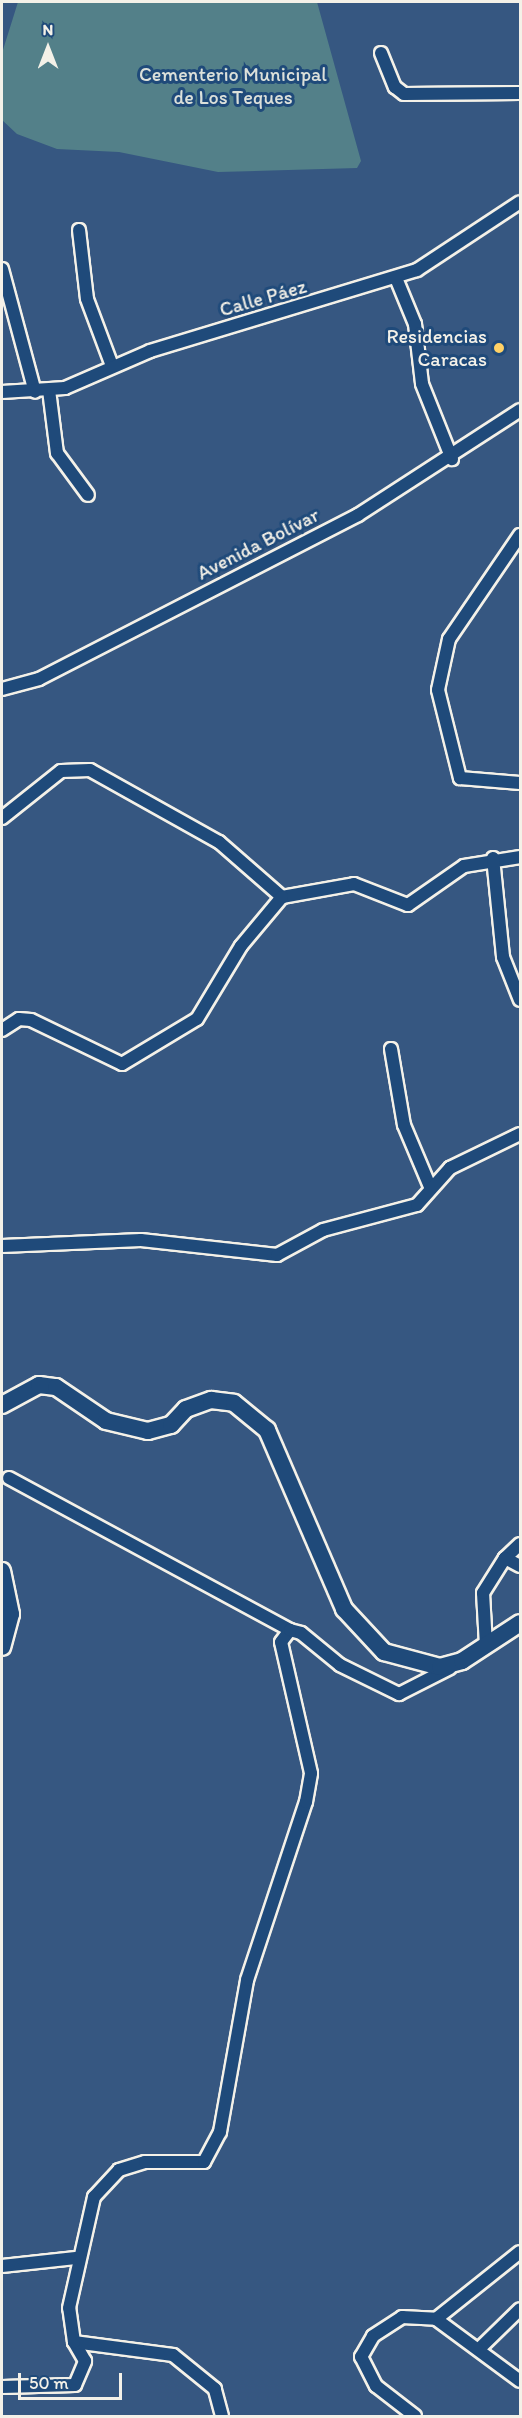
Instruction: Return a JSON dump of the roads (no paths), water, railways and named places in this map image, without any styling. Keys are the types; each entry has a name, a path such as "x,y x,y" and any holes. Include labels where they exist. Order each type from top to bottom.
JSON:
{"street":[{"path":"381,53 395,87 404,94 520,93"},
{"name":"Calle Páez","path":"2,392 49,390 112,366 396,278 417,270 520,202"},
{"path":"79,230 87,299 112,366"},
{"path":"2,269 35,392"},
{"path":"396,278 415,324 422,384 452,459"},
{"path":"49,390 57,453 88,495"},
{"name":"Avenida Bolívar","path":"2,690 39,680 358,515 452,459 520,410"},
{"path":"520,535 448,639 438,690 460,778 520,783"},
{"path":"2,818 61,771 90,770 219,842 282,897"},
{"path":"2,1030 19,1019 31,1020 122,1064 197,1019 241,946 282,897 354,884 408,905 464,866 493,858 520,857"},
{"path":"493,858 503,957 520,1000"},
{"path":"391,1049 404,1125 431,1189"},
{"path":"2,1246 141,1240 277,1255 323,1230 417,1205 450,1168 520,1134"},
{"path":"2,1405 39,1385 56,1388 106,1421 148,1431 171,1425 186,1409 211,1400 234,1403 267,1430 344,1610 384,1652 422,1666 462,1661"},
{"path":"9,1478 290,1630 340,1665 399,1694 462,1661 520,1623"},
{"path":"486,1645 483,1593 505,1558 520,1544"},
{"path":"505,1558 520,1566"},
{"path":"2,1571 11,1614 2,1647"},
{"path":"2,2387 75,2385 85,2361 74,2342 69,2308 76,2258 94,2197 119,2170 145,2162 204,2162 220,2132 247,1980 306,1802 311,1773 283,1665 282,1642 290,1630"},
{"path":"436,2319 520,2252"},
{"path":"2,2266 76,2258"},
{"path":"479,2349 520,2309"},
{"path":"415,2416 376,2386 361,2357 368,2341 394,2320 420,2314 436,2319 520,2380"},
{"path":"74,2342 173,2355 215,2389 222,2416"}],"place":[{"name":"Residencias Caracas","path":"499,348"}],"park label":[{"name":"Cementerio Municipal de Los Teques","path":"233,86"}]}
